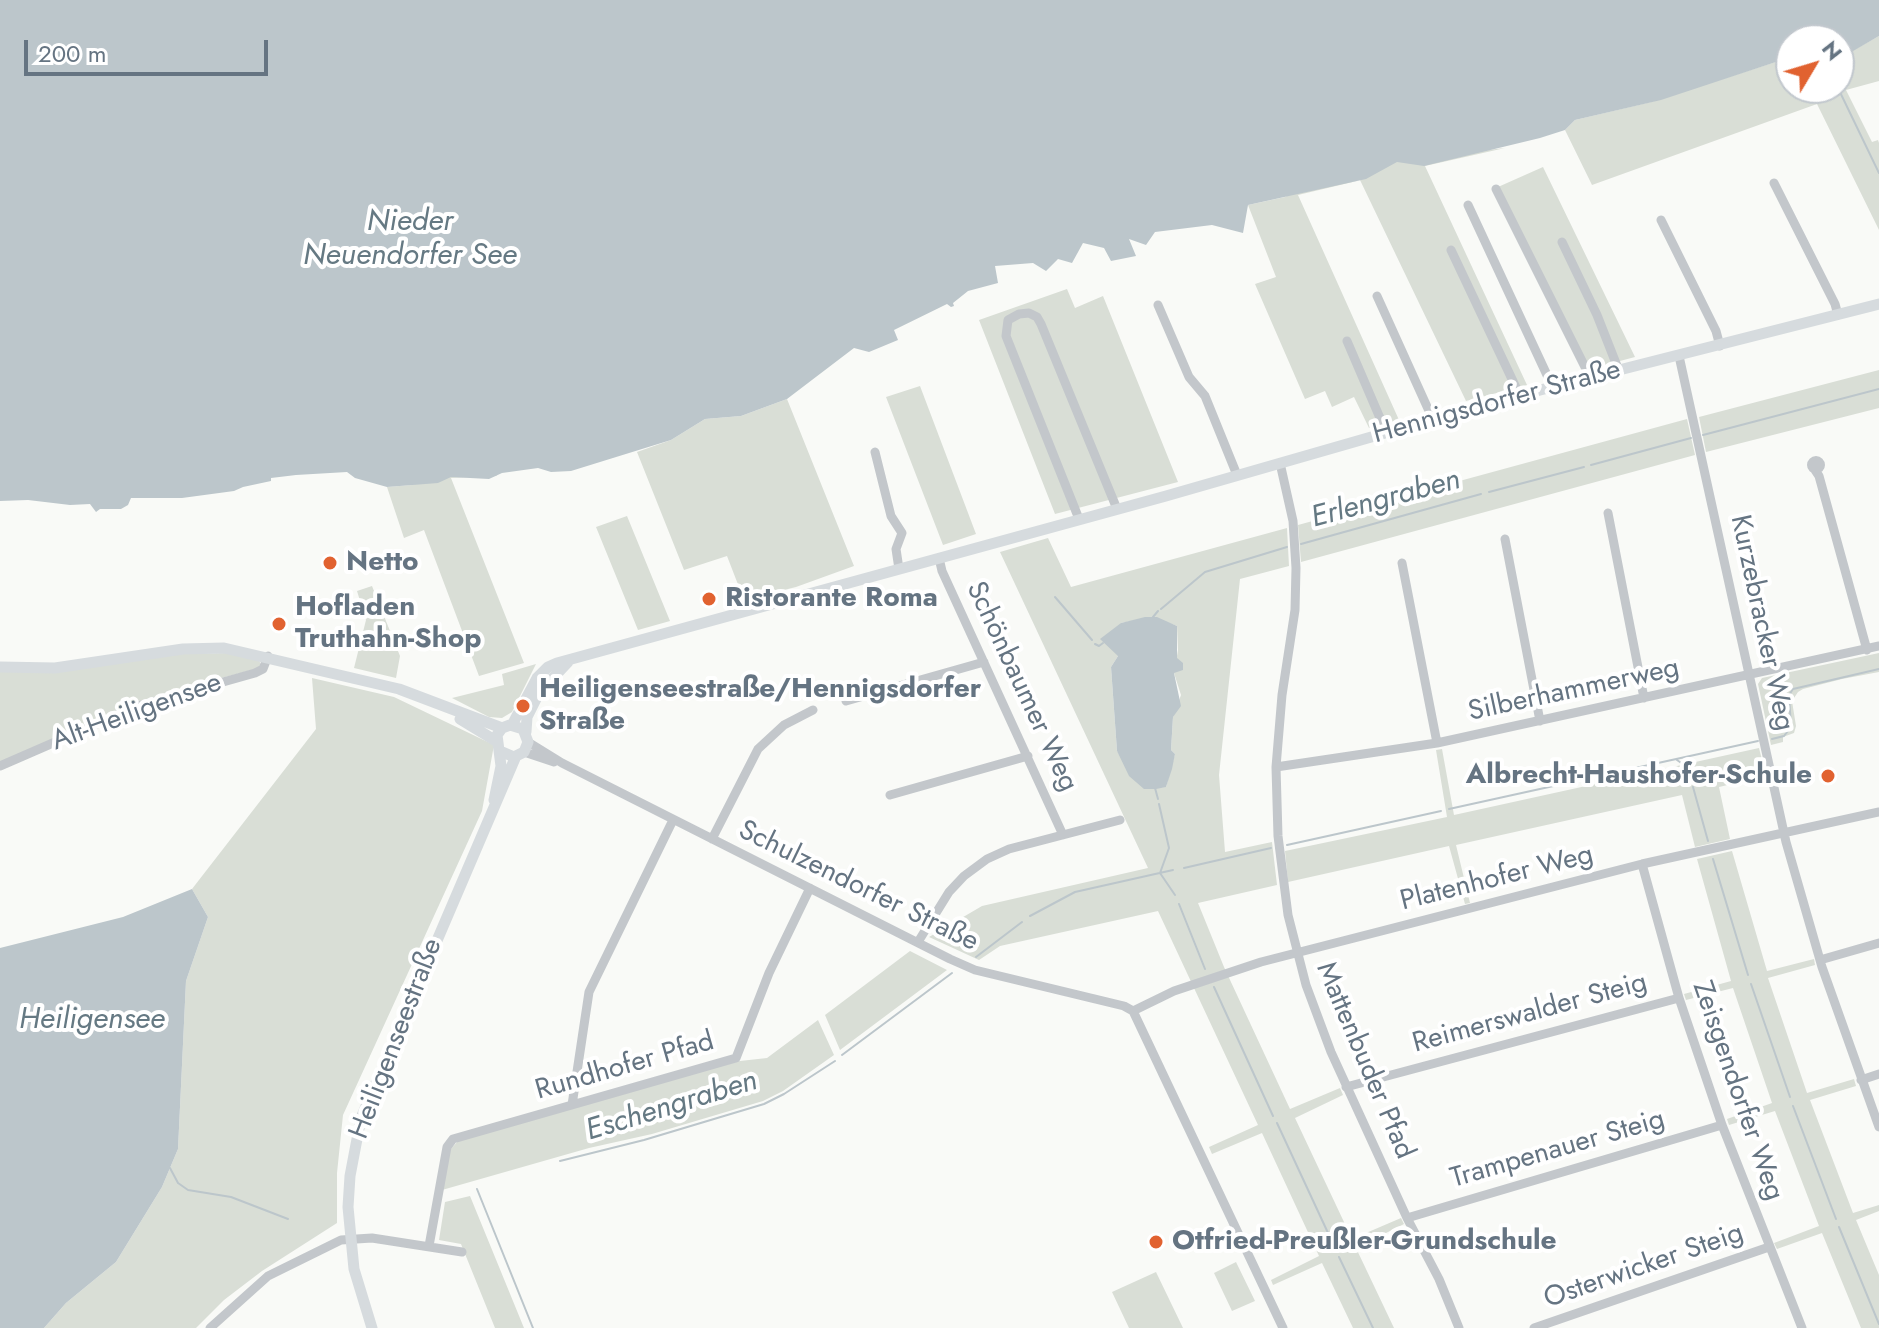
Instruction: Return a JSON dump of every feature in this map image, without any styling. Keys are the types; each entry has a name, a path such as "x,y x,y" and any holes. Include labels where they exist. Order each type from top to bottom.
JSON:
{"main road":[{"name":"Hennigsdorfer Straße","path":"498,746 542,671 557,663 1386,432 1879,304"},
{"name":"Alt-Heiligensee","path":"0,667 55,668 196,648 224,648 399,689 462,716"},
{"path":"462,716 508,756 523,745 527,717 539,693 569,662"},
{"path":"462,716 507,726 523,745"},
{"name":"Heiligenseestraße","path":"493,805 503,791 523,745"},
{"name":"Heiligenseestraße","path":"372,1328 360,1295 350,1239 350,1176 361,1118 493,805 501,766 498,746"}],"street":[{"path":"1774,183 1838,315"},
{"path":"1496,189 1591,379"},
{"path":"1468,205 1553,388"},
{"path":"1661,220 1712,323 1720,346"},
{"path":"1562,242 1597,315 1619,371"},
{"path":"1451,250 1520,396"},
{"path":"1377,296 1431,421"},
{"path":"1158,305 1189,377 1205,396 1237,475"},
{"path":"1079,519 1006,336 1008,320 1019,314 1029,313 1037,317 1041,324 1117,509"},
{"path":"1347,341 1386,432"},
{"name":"Kurzebracker Weg","path":"1679,356 1785,833 1820,960 1879,1127"},
{"path":"875,452 891,516 902,533 896,549 899,569"},
{"name":"Mattenbuder Pfad","path":"1280,463 1293,521 1296,568 1295,610 1282,695 1276,767 1282,875 1296,953 1320,1027 1346,1087 1439,1279 1459,1328"},
{"path":"1818,471 1867,650"},
{"path":"1608,513 1644,698"},
{"path":"1505,539 1540,721"},
{"name":"Schönbaumer Weg","path":"939,558 1063,835"},
{"path":"1402,563 1437,743"},
{"name":"Silberhammerweg","path":"1276,767 1437,743 1879,646"},
{"name":"Alt-Heiligensee","path":"0,766 138,706 255,673 263,669 268,656"},
{"path":"846,701 984,662"},
{"path":"712,839 758,749 784,725 813,710"},
{"name":"Schulzendorfer Straße","path":"523,745 975,970 1124,1006 1133,1011"},
{"path":"890,795 1028,756"},
{"name":"Platenhofer Weg","path":"1133,1011 1143,1004 1204,980 1296,953 1642,864 1879,812"},
{"path":"572,1105 589,992 673,820"},
{"path":"918,942 949,892 981,863 1009,849 1120,820"},
{"name":"Zeisgendorfer Weg","path":"1642,864 1679,998 1722,1125 1802,1328"},
{"name":"Rundhofer Pfad","path":"429,1246 447,1147 453,1139 736,1058 769,973 810,888"},
{"path":"1820,960 1879,943"},
{"name":"Reimerswalder Steig","path":"1346,1087 1679,998"},
{"path":"1133,1011 1283,1328"},
{"path":"1861,1080 1879,1074"},
{"name":"Trampenauer Steig","path":"1407,1218 1722,1125"},
{"path":"210,1328 268,1276 336,1242 372,1238 462,1252"},
{"name":"Osterwicker Steig","path":"1534,1328 1769,1247"}],"shaded area":[{"path":"1879,36 1879,81 1855,88 1855,49"},
{"path":"1775,62 1775,104 1817,104 1592,185 1565,130 1575,120 1651,102"},
{"path":"1817,104 1853,104 1872,142 1878,140 1879,230"},
{"path":"1505,148 1425,166 1527,385 1466,401 1360,180 1365,178 1363,164"},
{"path":"1543,167 1635,357 1586,370 1498,187"},
{"path":"1357,181 1298,195 1399,420 1369,428 1354,397 1332,407 1325,391 1305,399 1255,284 1276,277 1248,205 1285,197 1307,185"},
{"path":"1067,289 1075,308 1103,296 1178,482 1055,514 979,320"},
{"path":"1879,370 1879,408 1706,452 1699,417"},
{"path":"920,386 976,534 943,545 886,397"},
{"path":"787,399 854,566 796,587 744,600 727,556 684,570 637,452 671,440 705,419 741,416"},
{"path":"1687,419 1695,455 1301,562 1298,525"},
{"path":"486,461 497,476 451,478 524,663 479,676 424,530 404,538 387,487 412,485"},
{"path":"627,516 670,621 638,630 596,527"},
{"path":"1287,528 1289,566 1240,579 1219,775 1225,852 1272,842 1277,885 1198,903 1290,1109 1340,1088 1343,1095 1295,1118 1352,1239 1401,1218 1404,1224 1356,1248 1394,1328 1353,1328 1322,1263 1273,1285 1271,1280 1319,1256 1262,1133 1212,1154 1209,1147 1258,1125 1158,911 1000,946 979,960 929,937 982,906 1148,868 1000,552 1048,538 1071,587","holes":["1153,617 1177,626 1178,650 1174,673 1181,695 1173,717 1171,750 1175,754 1166,787 1144,788 1117,751 1111,667 1118,656 1121,623"]},
{"path":"372,586 400,656 396,678 354,668 366,620 357,591"},
{"path":"229,653 259,660 261,665 203,683 0,764 0,672 179,654"},
{"path":"1879,653 1879,672 1798,692 1792,701 1796,726 1794,733 1783,737 1783,742 1771,745 1758,684 1762,678"},
{"path":"536,664 512,712 502,718 489,717 452,698 504,685 502,674"},
{"path":"312,678 394,697 494,745 482,811 343,1115 337,1173 337,1223 262,1271 224,1300 196,1328 44,1328 66,1303 116,1262 162,1187 178,1149 186,981 208,917 192,889 316,729"},
{"path":"1759,748 1766,776 1719,787 1730,839 1695,847 1682,795 1456,845 1470,903 1465,904 1449,846 1288,882 1285,851 1447,817 1436,750 1442,749 1454,815"},
{"path":"1732,851 1767,971 1814,959 1815,965 1768,978 1807,1093 1854,1079 1856,1086 1810,1100 1853,1213 1879,1205 1879,1211 1856,1220 1879,1275 1879,1328 1861,1328 1822,1233 1777,1249 1774,1243 1819,1226 1775,1111 1729,1125 1727,1119 1772,1103 1733,988 1686,1000 1684,994 1731,981 1697,859"},
{"path":"910,951 947,970 840,1050 825,1015"},
{"path":"818,1020 834,1055 783,1091 763,1101 442,1190 449,1151 459,1140 731,1062 767,1058"},
{"path":"470,1196 524,1328 495,1328 461,1244 439,1240 445,1202"},
{"path":"1236,1262 1255,1301 1232,1311 1214,1273"},
{"path":"1156,1272 1183,1328 1129,1328 1112,1292"}],"water":[{"name":"Nieder Neuendorfer See","path":"0,0 1879,0 1879,36 1855,50 1855,24 1775,24 1775,62 1661,100 1575,120 1565,130 1540,138 1424,166 1397,162 1366,179 1248,205 1243,233 1212,225 1155,232 1146,245 1129,239 1136,256 1111,261 1104,248 1083,243 1072,263 1058,259 1046,271 1033,263 995,266 998,283 968,291 953,303 954,306 947,304 894,330 898,340 869,352 854,348 787,399 741,416 705,419 671,440 571,471 551,472 538,468 502,473 489,479 451,477 438,483 387,487 355,478 347,472 296,475 271,478 271,481 234,491 182,498 131,498 128,505 121,509 100,509 96,512 90,504 0,501"},
{"path":"1157,617 1177,626 1177,658 1183,663 1183,670 1174,673 1181,706 1173,717 1171,750 1175,754 1172,769 1166,787 1156,789 1144,789 1129,776 1117,751 1111,667 1118,656 1100,639 1121,623"},
{"name":"Heiligensee","path":"192,889 208,917 186,981 178,1149 162,1187 116,1262 66,1303 44,1328 0,1328 0,948 123,917"}],"waterway":[{"path":"1846,104 1879,173"},
{"name":"Erlengraben","path":"1703,435 1879,389"},
{"name":"Erlengraben","path":"1591,465 1691,438"},
{"name":"Erlengraben","path":"1489,492 1584,467"},
{"name":"Erlengraben","path":"1301,544 1481,494"},
{"name":"Erlengraben","path":"1161,609 1205,572 1287,547"},
{"path":"1055,597 1092,640"},
{"name":"Erlengraben","path":"1153,617 1158,611"},
{"path":"1095,644 1099,646 1103,643"},
{"name":"Eschengraben","path":"1772,739 1784,736 1791,727 1789,695 1793,689 1879,669"},
{"name":"Eschengraben","path":"1449,809 1758,741"},
{"path":"1677,760 1684,765 1690,778"},
{"path":"1693,787 1708,841"},
{"name":"Erlengraben","path":"1155,788 1158,799"},
{"name":"Erlengraben","path":"1159,804 1169,848 1160,873 1175,895"},
{"name":"Eschengraben","path":"1287,845 1441,811"},
{"name":"Eschengraben","path":"1184,868 1271,848"},
{"path":"1713,859 1748,975"},
{"name":"Eschengraben","path":"1030,916 1075,892 1173,870"},
{"path":"1179,904 1205,969"},
{"name":"Eschengraben","path":"976,957 1022,922"},
{"name":"Eschengraben","path":"842,1055 952,973"},
{"path":"1751,984 1790,1097"},
{"path":"1214,987 1273,1116"},
{"name":"Eschengraben","path":"560,1161 764,1104 835,1061"},
{"path":"1793,1106 1836,1219"},
{"path":"1277,1123 1335,1248"},
{"path":"170,1168 178,1183 188,1190 231,1197 288,1219"},
{"path":"477,1189 533,1328"},
{"path":"1839,1227 1879,1324"},
{"path":"1339,1257 1373,1328"}],"place":[{"name":"Netto","path":"330,563"},
{"name":"Ristorante Roma","path":"709,599"},
{"name":"Hofladen Truthahn-Shop","path":"279,624"},
{"name":"Heiligenseestraße/Hennigsdorfer Straße","path":"523,706"},
{"name":"Albrecht-Haushofer-Schule","path":"1828,776"},
{"name":"Otfried-Preußler-Grundschule","path":"1156,1242"}]}
